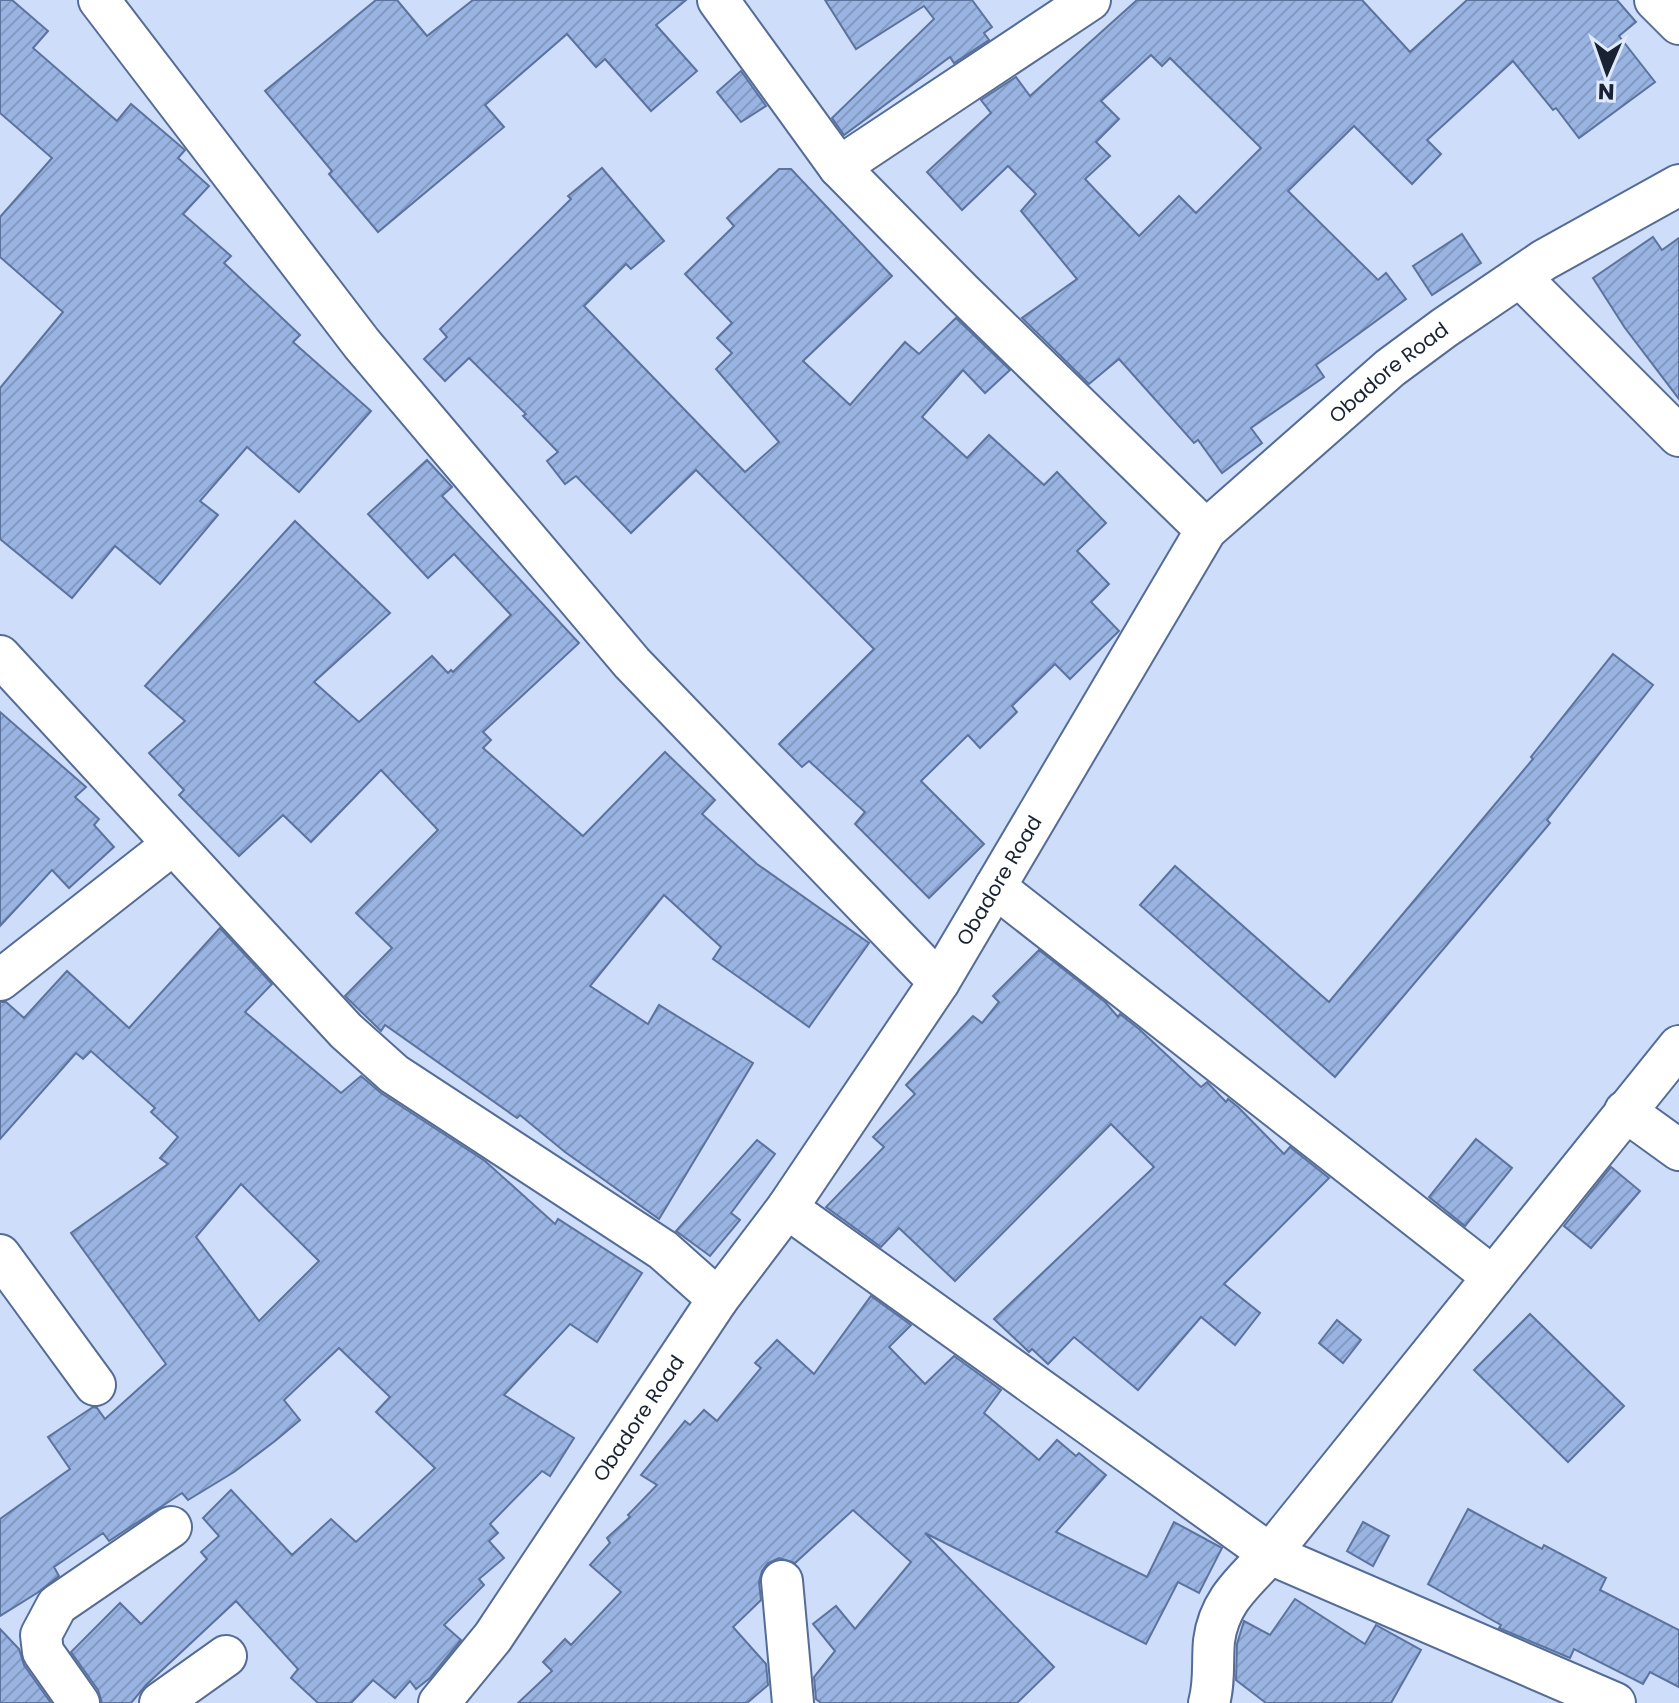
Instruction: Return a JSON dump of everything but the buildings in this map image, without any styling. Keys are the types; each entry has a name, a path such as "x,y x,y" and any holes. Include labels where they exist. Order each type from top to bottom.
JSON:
{"street":[{"path":"99,0 362,344 632,663 939,982"},
{"path":"718,0 839,167 972,302 1206,530"},
{"path":"839,167 1090,0"},
{"path":"1655,0 1679,24"},
{"name":"Obadore Road","path":"443,1702 493,1637 718,1299 787,1208 939,982 1206,530 1390,368 1544,260 1679,185"},
{"path":"1520,277 1679,436"},
{"path":"0,656 346,1031 394,1074 663,1250 718,1299"},
{"path":"0,980 172,845"},
{"path":"995,887 1493,1277"},
{"path":"1209,1703 1213,1689 1217,1624 1226,1601 1270,1554 1679,1046"},
{"path":"1625,1111 1679,1150"},
{"path":"787,1208 1270,1554 1615,1703"},
{"path":"0,1255 95,1385"},
{"path":"79,1703 43,1652 41,1635 57,1605 171,1527"},
{"path":"782,1581 793,1703"},
{"path":"160,1703 226,1656"}]}
